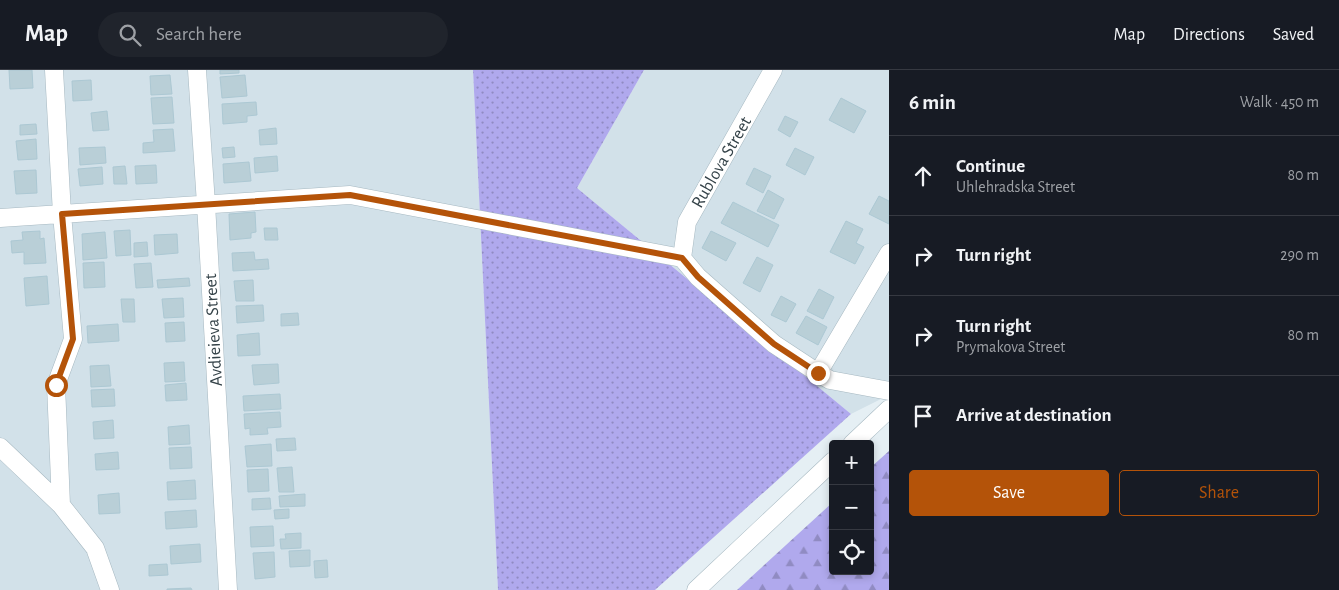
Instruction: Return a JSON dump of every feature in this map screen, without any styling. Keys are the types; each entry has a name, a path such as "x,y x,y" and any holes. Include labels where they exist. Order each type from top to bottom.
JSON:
{"street":[{"path":"54,70 62,214 73,339 56,385 62,504"},
{"name":"Avdieieva Street","path":"197,70 228,590"},
{"name":"Rublova Street","path":"682,258 687,222 773,70"},
{"path":"0,218 350,195 682,258 698,277 774,344 818,373 830,380 889,391"},
{"path":"818,373 889,254"},
{"path":"856,440 889,409"},
{"path":"0,447 62,504 95,548 110,590"},
{"path":"696,590 829,465"}],"shaded area":[{"path":"0,70 473,70 498,590 0,590"},
{"path":"644,70 889,70 889,395 851,414 577,188"}],"green space":[{"path":"473,70 644,70 577,188 851,414 655,590 498,590"},
{"path":"889,451 889,590 737,590 829,506 829,575 874,575 874,464"}],"building":[{"path":"9,70 32,70 33,88 10,89"},
{"path":"220,70 239,70 239,73 220,74"},
{"path":"170,75 172,94 151,95 150,76"},
{"path":"245,75 247,96 222,98 220,77"},
{"path":"91,80 92,100 73,101 72,81"},
{"path":"172,97 174,123 153,124 151,98"},
{"path":"841,98 866,111 854,133 829,120"},
{"path":"256,102 257,115 247,116 247,122 223,124 222,104"},
{"path":"107,111 109,130 93,131 91,113"},
{"path":"785,116 798,122 790,137 778,130"},
{"path":"36,124 37,134 20,135 20,125"},
{"path":"276,128 277,144 260,145 259,130"},
{"path":"173,129 175,151 143,153 143,143 154,142 153,130"},
{"path":"36,139 37,159 18,160 16,141"},
{"path":"105,147 106,163 80,165 79,148"},
{"path":"234,147 235,157 223,158 222,148"},
{"path":"795,148 814,157 805,175 786,165"},
{"path":"277,156 278,171 255,173 254,158"},
{"path":"249,162 251,181 224,183 223,164"},
{"path":"156,165 157,183 136,184 135,166"},
{"path":"125,166 127,184 114,184 113,167"},
{"path":"102,167 103,184 80,186 78,169"},
{"path":"754,168 771,176 763,193 746,184"},
{"path":"36,170 37,193 16,194 14,171"},
{"path":"768,190 784,199 774,219 757,211"},
{"path":"879,196 889,201 889,224 869,214"},
{"path":"733,202 779,225 768,247 721,223"},
{"path":"255,212 256,232 251,233 251,238 230,240 229,214"},
{"path":"846,221 863,229 856,243 864,247 855,264 830,252"},
{"path":"264,228 277,228 278,240 265,240"},
{"path":"130,230 131,255 116,256 114,231"},
{"path":"40,231 40,239 44,238 46,263 24,264 24,252 12,253 11,241 23,240 22,232"},
{"path":"711,231 736,243 726,261 702,248"},
{"path":"105,232 107,258 83,260 82,234"},
{"path":"177,234 178,253 155,255 154,235"},
{"path":"147,242 148,256 134,257 134,243"},
{"path":"254,252 255,260 268,259 269,269 233,271 232,253"},
{"path":"757,257 773,265 760,292 743,283"},
{"path":"104,262 105,287 84,288 83,263"},
{"path":"151,263 153,287 136,288 134,264"},
{"path":"47,276 49,304 26,306 24,278"},
{"path":"189,278 190,286 158,288 157,280"},
{"path":"253,280 254,301 236,301 234,281"},
{"path":"819,289 834,297 823,319 807,311"},
{"path":"781,296 796,304 786,322 771,315"},
{"path":"183,298 184,317 164,318 162,299"},
{"path":"121,299 134,299 135,322 123,322"},
{"path":"263,305 264,321 237,323 236,306"},
{"path":"298,313 299,325 281,326 281,314"},
{"path":"806,316 827,327 818,345 796,333"},
{"path":"184,322 185,341 166,342 165,323"},
{"path":"118,324 119,341 88,343 87,326"},
{"path":"259,333 260,355 238,356 237,335"},
{"path":"184,362 185,381 165,382 164,363"},
{"path":"278,364 279,383 254,385 252,365"},
{"path":"109,365 111,386 91,387 90,366"},
{"path":"186,383 187,400 166,401 165,385"},
{"path":"114,389 115,406 92,407 91,390"},
{"path":"280,394 281,409 244,411 243,396"},
{"path":"280,412 281,427 267,428 268,434 250,435 250,428 245,429 244,414"},
{"path":"113,420 114,438 94,439 93,422"},
{"path":"189,425 190,444 169,445 168,427"},
{"path":"295,438 296,450 277,451 276,439"},
{"path":"271,444 272,466 247,467 245,446"},
{"path":"191,447 192,468 170,469 169,448"},
{"path":"118,452 119,469 96,470 95,454"},
{"path":"292,467 294,492 279,492 277,468"},
{"path":"268,469 269,491 248,492 247,470"},
{"path":"195,480 196,499 168,500 167,482"},
{"path":"119,493 120,513 99,514 98,495"},
{"path":"305,494 305,506 280,507 279,496"},
{"path":"270,498 271,509 252,510 252,499"},
{"path":"289,509 289,518 275,519 274,510"},
{"path":"196,510 197,527 166,529 165,512"},
{"path":"273,526 274,546 251,547 250,527"},
{"path":"301,533 301,548 281,549 280,539 286,539 285,534"},
{"path":"200,544 201,562 171,564 170,546"},
{"path":"310,550 310,566 290,567 289,551"},
{"path":"274,552 275,577 255,579 253,553"},
{"path":"327,560 328,577 315,578 314,561"},
{"path":"167,564 168,575 149,576 149,565"},
{"path":"191,588 192,590 167,590 167,589"}],"route":[{"path":"56,385 73,339 62,214 350,195 682,258 698,277 774,344 818,373"}]}
